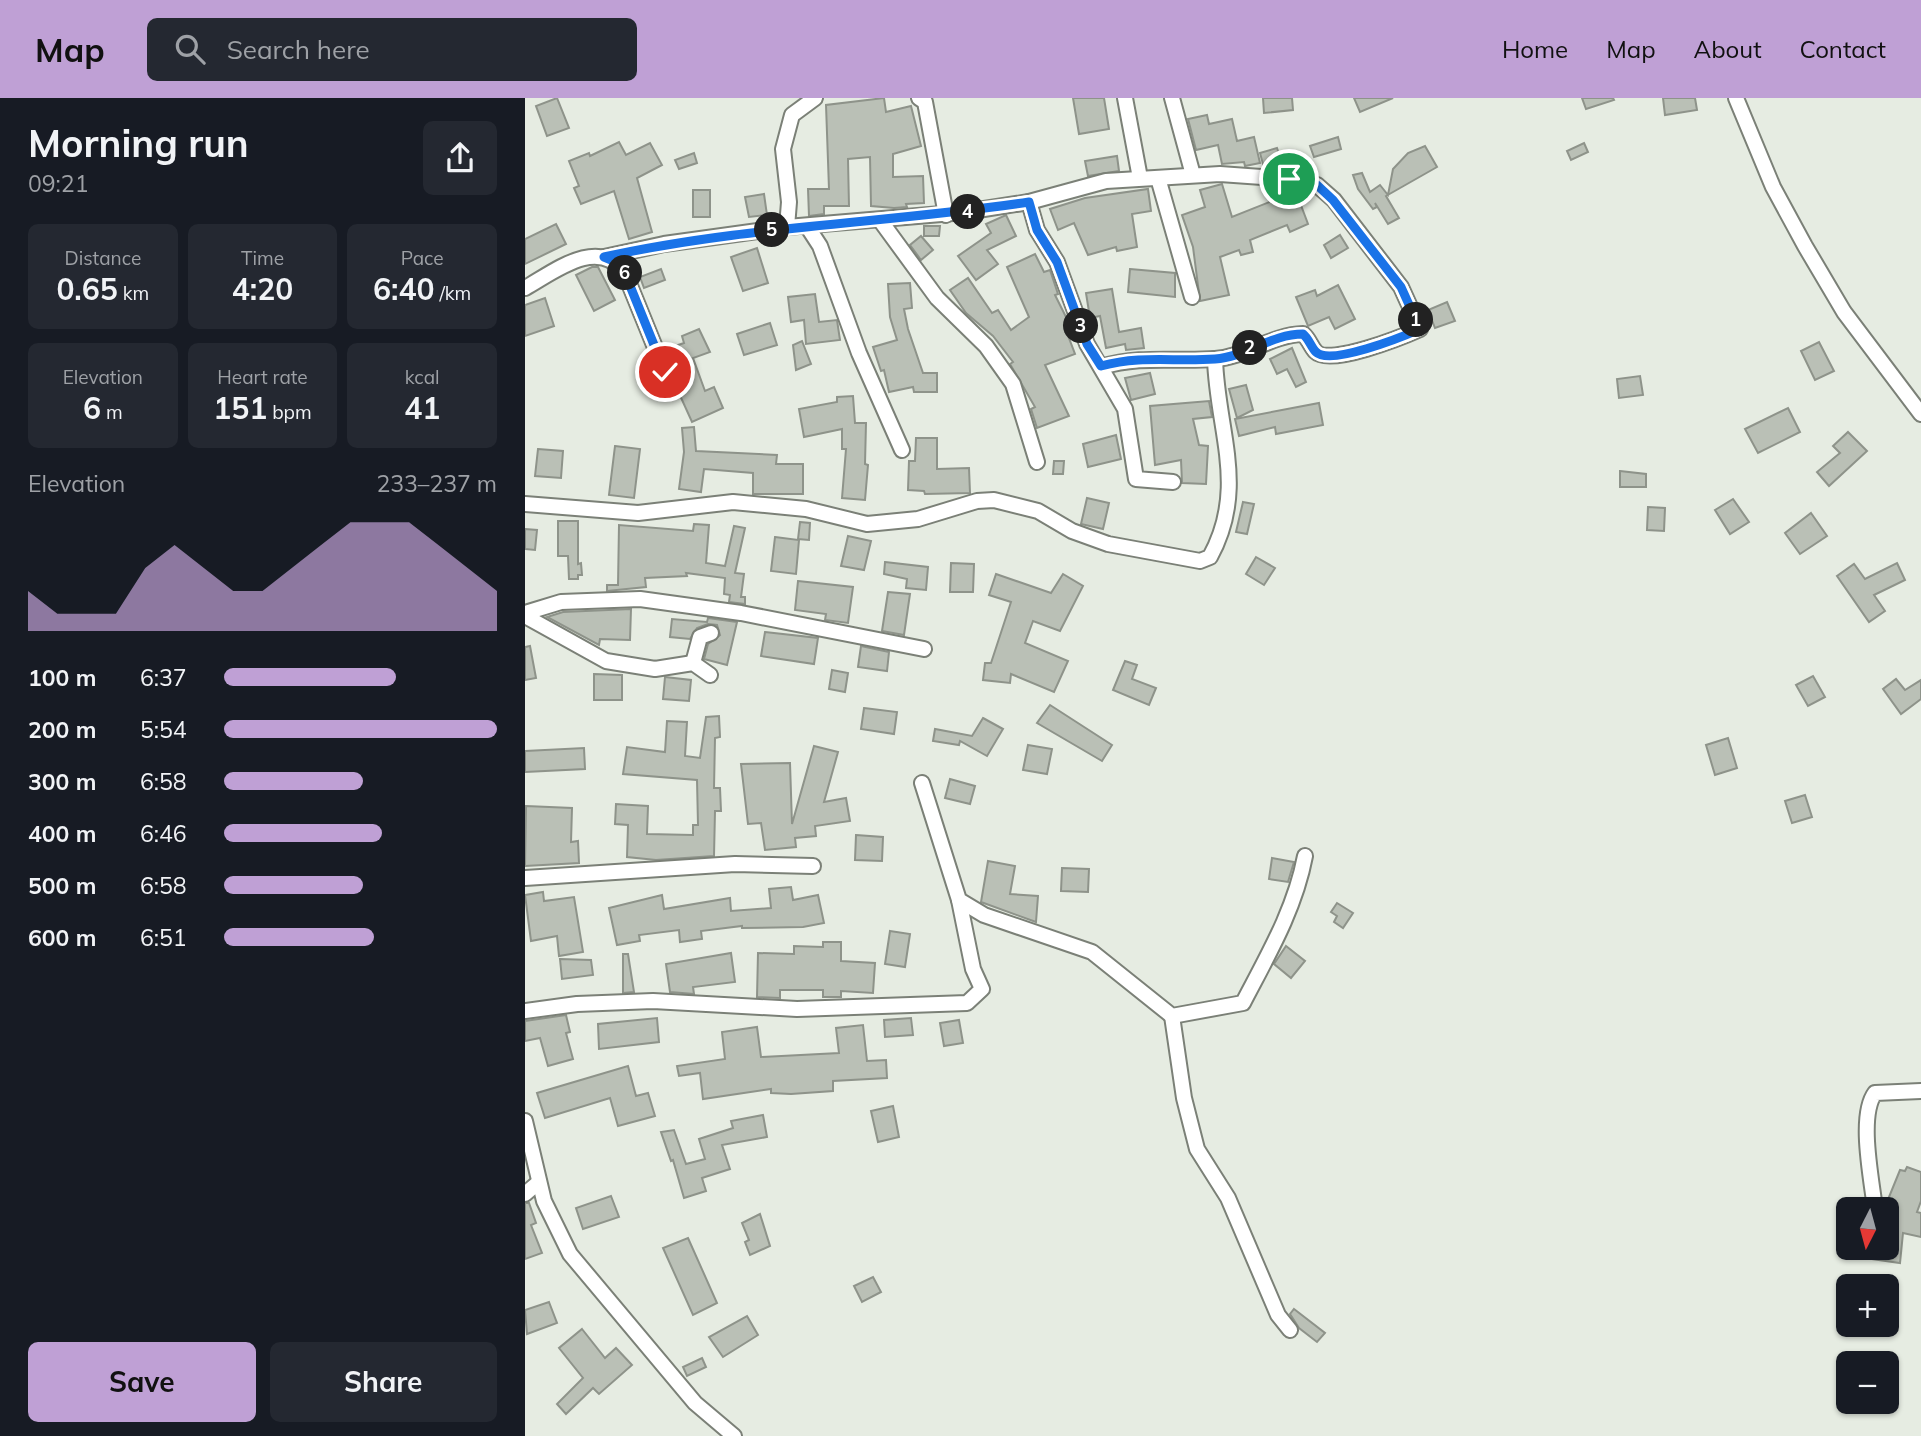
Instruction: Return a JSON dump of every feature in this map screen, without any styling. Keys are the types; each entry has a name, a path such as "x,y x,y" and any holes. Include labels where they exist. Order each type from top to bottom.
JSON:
{"street":[{"path":"786,227 789,202 783,149 792,115 815,98"},
{"path":"919,98 925,102 946,215"},
{"path":"1125,98 1140,178"},
{"path":"1172,98 1193,175"},
{"path":"1736,98 1773,187 1805,246 1844,312 1921,414"},
{"path":"525,288 577,259 604,257 664,244 786,227 946,215 1029,202 1106,181 1193,175 1261,175 1317,185 1333,200 1401,287 1420,329 1394,340 1332,357 1317,353 1303,334 1285,334 1231,356 1215,359 1128,359 1101,366"},
{"path":"1158,178 1192,297"},
{"path":"1029,202 1037,230 1057,262 1087,344 1125,410 1136,479 1173,482"},
{"path":"880,220 937,298 986,346 1013,384 1037,462"},
{"path":"807,226 820,246 859,353 902,450"},
{"path":"604,257 616,262 624,271 665,372"},
{"path":"525,504 659,513 712,503 758,503 806,509 867,524 918,519 977,501 994,500 1038,511 1072,531 1108,544 1200,561 1210,557 1226,523 1230,482 1215,359"},
{"path":"525,614 561,602 640,599 741,613 924,649"},
{"path":"525,614 605,661 655,669 693,663"},
{"path":"693,663 700,637 707,631 711,632"},
{"path":"693,663 706,675 710,674"},
{"path":"525,1011 577,1004 653,1001 797,1009 967,1003 982,989 973,969 959,900 922,783"},
{"path":"1171,1016 1243,1003 1278,939 1301,876 1305,856"},
{"path":"525,878 735,864 813,866"},
{"path":"959,900 984,915 1092,952 1171,1016 1184,1098 1197,1149 1228,1198 1278,1315 1290,1330"},
{"path":"1874,1197 1868,1143 1869,1100 1875,1093 1921,1091"},
{"path":"525,1121 539,1182 553,1223 570,1254 695,1403 734,1436"},
{"path":"525,1194 539,1182"}],"building":[{"path":"557,98 569,128 547,136 536,106"},
{"path":"884,98 886,112 911,106 921,146 893,154 893,177 923,176 924,203 894,208 871,206 870,157 848,159 849,206 824,206 824,214 809,216 808,189 829,189 826,105"},
{"path":"1073,98 1104,98 1109,129 1079,134"},
{"path":"1263,98 1292,98 1293,110 1264,113"},
{"path":"1354,98 1393,98 1360,112"},
{"path":"1582,98 1613,98 1614,100 1586,109"},
{"path":"1663,98 1695,98 1697,110 1665,115"},
{"path":"1207,115 1209,124 1232,119 1237,141 1254,137 1260,163 1245,166 1244,162 1222,164 1218,145 1196,150 1188,119"},
{"path":"1338,137 1341,149 1314,157 1310,146"},
{"path":"619,142 626,155 650,143 662,165 637,178 652,232 629,239 614,191 581,204 574,188 579,186 569,161 589,153 590,156"},
{"path":"1584,143 1588,152 1571,160 1567,151"},
{"path":"1425,146 1437,167 1388,195 1393,169 1408,153"},
{"path":"1277,148 1283,166 1264,168 1260,153"},
{"path":"694,153 697,163 679,169 675,160"},
{"path":"1117,156 1119,171 1088,176 1085,161"},
{"path":"1362,173 1370,192 1380,185 1388,195 1386,196 1399,218 1388,224 1375,203 1377,207 1373,209 1358,189 1353,175"},
{"path":"1222,184 1232,217 1277,199 1274,189 1285,188 1287,196 1296,192 1308,224 1290,232 1287,225 1250,240 1253,252 1241,255 1239,250 1220,257 1229,295 1200,301 1193,247 1182,215 1205,207 1200,190"},
{"path":"1148,189 1151,211 1132,214 1137,247 1117,251 1116,247 1088,255 1074,223 1058,230 1050,209 1085,198"},
{"path":"693,190 710,190 710,217 693,217"},
{"path":"764,194 767,215 749,217 745,197"},
{"path":"1006,215 1016,236 987,250 998,264 976,280 958,256 991,233 986,224"},
{"path":"556,224 566,244 525,264 525,239"},
{"path":"924,226 940,226 939,236 924,236"},
{"path":"1340,235 1348,248 1331,258 1324,245"},
{"path":"921,236 933,250 921,260 910,245"},
{"path":"757,248 768,283 743,291 731,257"},
{"path":"1035,254 1044,272 1050,270 1058,294 1055,295 1069,323 1064,325 1075,354 1045,365 1069,416 1037,428 1031,409 1035,407 1010,364 1013,362 993,336 966,313 950,290 968,278 992,313 998,310 1011,330 1029,317 1007,267"},
{"path":"598,267 615,300 594,311 576,275"},
{"path":"661,269 665,280 644,288 640,277"},
{"path":"1130,269 1175,273 1175,297 1128,292"},
{"path":"910,283 912,308 904,309 908,329 923,373 937,373 937,392 914,392 913,387 889,392 884,370 881,371 873,347 897,340 890,317 888,284"},
{"path":"1338,285 1355,319 1335,329 1329,317 1308,326 1296,297 1315,290 1317,296"},
{"path":"1112,289 1119,332 1141,328 1144,348 1126,350 1125,344 1106,348 1100,316 1090,318 1086,293"},
{"path":"815,294 819,322 837,320 840,340 806,344 804,320 791,322 788,297"},
{"path":"545,298 554,326 525,336 525,305"},
{"path":"1447,302 1455,321 1435,328 1428,310"},
{"path":"770,323 777,345 744,355 737,334"},
{"path":"699,329 710,352 693,358 705,391 714,387 723,408 692,422 678,391 670,393 667,381 675,373 666,349 684,343 682,336"},
{"path":"802,341 811,364 796,370 793,345"},
{"path":"1819,342 1834,371 1815,380 1801,351"},
{"path":"1292,348 1306,382 1296,387 1287,369 1277,374 1270,359"},
{"path":"1150,373 1155,394 1131,400 1125,378"},
{"path":"1640,376 1643,395 1619,398 1617,379"},
{"path":"1246,385 1253,410 1237,418 1229,389"},
{"path":"853,396 855,423 866,423 865,464 868,465 865,500 842,498 846,449 842,449 842,429 804,437 799,409 837,402 837,397"},
{"path":"1209,401 1212,417 1193,419 1199,445 1208,446 1206,484 1182,483 1181,460 1155,465 1150,406"},
{"path":"1319,403 1323,425 1276,434 1275,427 1239,436 1235,419"},
{"path":"1788,408 1800,432 1758,453 1745,429"},
{"path":"694,427 696,451 777,455 776,464 803,464 803,494 753,494 753,473 704,469 701,492 679,489 684,452 682,428"},
{"path":"1848,432 1867,451 1829,486 1817,472 1840,453 1833,446"},
{"path":"1116,435 1121,459 1088,467 1083,444"},
{"path":"916,438 937,438 937,469 969,468 970,493 925,494 924,491 908,490 909,461 915,461"},
{"path":"615,446 640,449 634,498 609,495"},
{"path":"538,449 563,451 561,478 535,476"},
{"path":"1054,461 1064,461 1063,474 1053,474"},
{"path":"1620,471 1646,474 1646,487 1620,487"},
{"path":"1087,498 1109,503 1103,529 1081,524"},
{"path":"1733,499 1749,522 1730,534 1715,510"},
{"path":"1243,502 1254,504 1247,534 1236,532"},
{"path":"1648,507 1665,508 1664,531 1647,530"},
{"path":"1811,513 1827,536 1800,554 1785,533"},
{"path":"558,521 578,521 578,564 581,563 582,575 578,575 578,579 569,579 568,556 558,556"},
{"path":"800,522 810,523 809,540 798,539"},
{"path":"694,524 709,525 706,563 725,566 734,526 745,528 735,573 744,574 741,597 745,597 745,604 729,602 730,595 724,594 725,578 686,573 687,576 645,578 646,587 607,591 607,585 618,585 619,525 693,531"},
{"path":"525,529 537,530 535,550 525,549"},
{"path":"848,536 871,541 864,570 841,566"},
{"path":"775,537 799,540 796,574 771,571"},
{"path":"1256,557 1275,568 1264,585 1246,574"},
{"path":"885,562 928,567 926,590 906,588 907,579 884,574"},
{"path":"951,563 974,564 973,592 950,592"},
{"path":"1897,563 1905,580 1874,595 1885,611 1869,622 1837,576 1854,564 1865,579"},
{"path":"996,574 1051,593 1063,574 1083,586 1060,631 1033,621 1025,643 1068,661 1054,692 1011,674 1010,683 983,680 985,663 991,663 1011,602 989,595"},
{"path":"798,581 853,587 848,623 825,620 826,614 795,610"},
{"path":"888,592 910,594 904,635 882,631"},
{"path":"631,609 630,640 600,639 599,645 547,617 563,612"},
{"path":"708,618 737,622 727,665 704,659 708,644 720,635 717,625 708,624 697,628 690,639 670,637 672,619 707,622"},
{"path":"765,632 818,638 814,664 761,656"},
{"path":"530,646 536,678 525,680 525,647"},
{"path":"861,646 889,652 887,671 858,667"},
{"path":"1125,661 1137,665 1132,679 1156,688 1149,705 1113,690"},
{"path":"832,670 848,673 845,692 829,689"},
{"path":"594,674 622,675 622,700 594,700"},
{"path":"1813,676 1825,697 1808,706 1796,685"},
{"path":"665,677 691,680 689,701 663,699"},
{"path":"1896,679 1905,690 1921,680 1921,699 1901,714 1883,689"},
{"path":"1050,705 1112,745 1102,761 1037,723"},
{"path":"864,708 897,712 894,734 861,729"},
{"path":"719,716 720,737 715,738 714,788 720,788 721,811 715,811 714,856 656,860 627,857 628,825 615,824 616,804 648,806 647,834 693,835 693,825 698,825 697,780 623,774 627,747 665,752 667,721 687,722 685,756 700,758 706,717"},
{"path":"983,718 1003,729 987,756 960,741 959,745 933,741 935,729 972,736"},
{"path":"1728,738 1737,768 1715,775 1706,745"},
{"path":"1028,745 1052,749 1047,774 1023,770"},
{"path":"814,746 838,752 824,802 846,798 850,821 815,826 816,836 795,838 796,847 765,850 761,823 748,824 741,764 790,763 792,824"},
{"path":"584,748 585,769 525,772 525,751"},
{"path":"950,779 975,786 970,804 945,798"},
{"path":"1805,795 1812,817 1792,823 1785,801"},
{"path":"526,806 572,808 571,842 578,841 579,863 525,866"},
{"path":"856,835 883,837 882,861 855,860"},
{"path":"1272,858 1294,862 1288,882 1269,879"},
{"path":"988,861 1015,866 1010,894 1038,896 1036,922 981,902"},
{"path":"1062,868 1089,869 1088,892 1061,891"},
{"path":"791,887 793,900 818,895 824,923 803,927 742,926 701,931 702,939 680,942 679,930 639,935 640,941 617,945 609,908 662,895 664,909 730,898 731,911 771,908 769,889"},
{"path":"543,892 544,901 574,897 583,952 559,956 557,936 531,941 525,895"},
{"path":"1337,903 1353,913 1343,928 1334,922 1337,916 1331,912"},
{"path":"890,931 910,934 905,967 885,964"},
{"path":"823,942 841,942 841,961 875,963 873,993 841,991 841,997 823,997 823,990 780,990 780,998 757,997 758,953 794,954 794,946 823,947"},
{"path":"1286,946 1305,961 1291,978 1274,964"},
{"path":"731,953 735,982 693,987 694,994 670,992 666,964"},
{"path":"623,954 628,954 634,992 623,993"},
{"path":"560,959 591,960 593,975 562,979"},
{"path":"566,1015 570,1032 566,1033 573,1059 548,1066 540,1038 525,1041 525,1021"},
{"path":"657,1018 659,1042 599,1049 598,1024"},
{"path":"911,1018 913,1035 885,1037 884,1020"},
{"path":"959,1020 963,1043 944,1046 940,1023"},
{"path":"863,1025 867,1061 886,1060 887,1078 833,1081 833,1091 791,1094 771,1093 771,1089 703,1099 700,1073 679,1076 677,1066 725,1059 722,1032 757,1027 761,1057 839,1053 836,1028"},
{"path":"628,1066 636,1096 648,1093 655,1116 618,1126 610,1098 545,1118 537,1093"},
{"path":"893,1106 899,1137 878,1142 871,1111"},
{"path":"763,1115 767,1137 722,1145 730,1169 702,1178 706,1191 684,1198 673,1160 671,1161 661,1132 674,1130 686,1164 705,1159 699,1139 733,1128 731,1121"},
{"path":"1907,1167 1921,1172 1921,1201 1917,1212 1921,1213 1921,1237 1903,1233 1900,1263 1878,1260 1899,1260 1899,1197 1889,1197 1900,1170 1905,1171"},
{"path":"611,1196 619,1217 583,1229 576,1208"},
{"path":"525,1203 529,1203 536,1223 531,1225 542,1253 525,1259"},
{"path":"760,1214 770,1246 750,1255 745,1242 749,1240 742,1223"},
{"path":"688,1238 717,1303 693,1315 663,1248"},
{"path":"873,1277 881,1292 862,1302 854,1286"},
{"path":"549,1302 557,1323 527,1334 525,1310"},
{"path":"1294,1309 1325,1333 1317,1342 1299,1328 1290,1314"},
{"path":"747,1316 758,1335 723,1357 709,1337"},
{"path":"582,1329 605,1358 616,1348 632,1365 599,1394 593,1388 566,1414 557,1404 583,1378 559,1348"},
{"path":"702,1358 706,1367 687,1376 683,1367"}],"route":[{"path":"665,372 624,271 616,262 604,257 664,244 747,235 786,227 915,218 1029,202 1037,230 1057,262 1087,344 1101,366 1128,359 1215,359 1231,356 1285,334 1303,334 1317,353 1332,357 1394,340 1420,329 1401,287 1333,200 1317,185 1289,179"}]}
